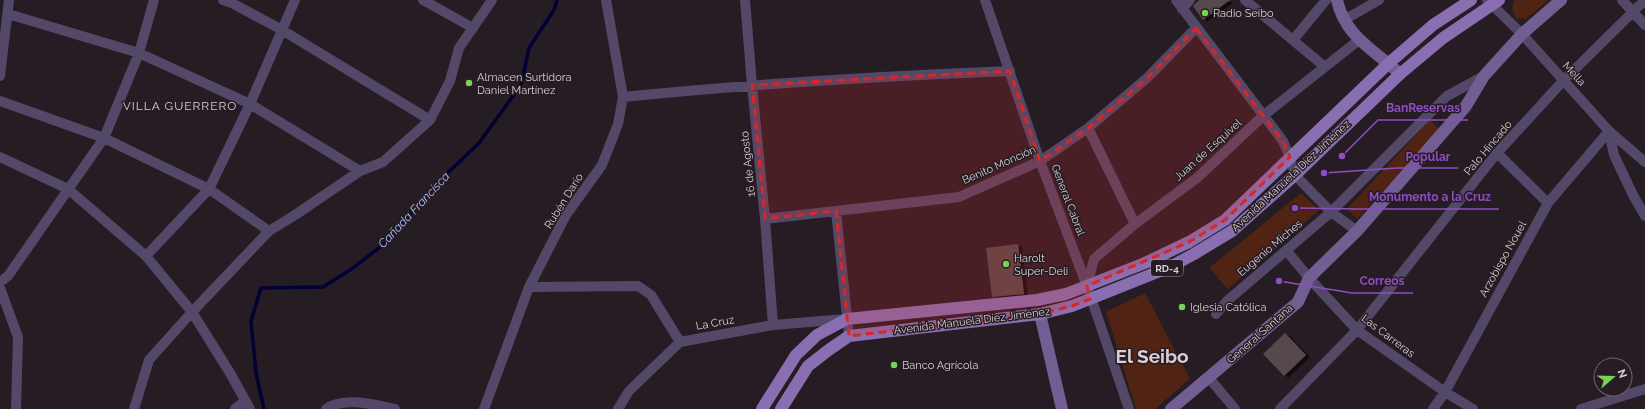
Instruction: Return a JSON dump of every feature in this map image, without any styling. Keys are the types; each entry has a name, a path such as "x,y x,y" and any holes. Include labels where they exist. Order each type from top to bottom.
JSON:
{"main road":[{"name":"Avenida Manuela Díez Jiménez","path":"762,409 796,355 816,335 847,319 1037,300 1066,294 1145,263 1183,244 1224,220 1389,63 1433,25 1471,0"},
{"name":"Avenida Manuela Díez Jiménez","path":"781,409 808,366 849,336 1040,314 1090,300 1170,266 1201,250 1232,231 1295,175 1400,74 1443,38 1492,2"}],"street":[{"path":"0,76 9,0"},
{"path":"0,282 8,276 104,138 139,53 154,0"},
{"path":"223,0 232,3 282,30 430,120"},
{"path":"146,256 209,189 250,104 295,0"},
{"path":"423,0 473,28"},
{"path":"134,409 149,360 192,312 269,231 360,170 383,162 430,120 450,81 459,48 492,0"},
{"name":"Rubén Darío","path":"484,409 529,287 566,215 602,165 618,124 623,97 606,0"},
{"name":"16 de Agosto","path":"745,0 765,218 772,325"},
{"name":"General Cabral","path":"985,0 1040,161 1087,286 1090,300 1128,409"},
{"path":"1190,0 1179,4 1283,141 1290,157 1295,175 1331,212 1357,231"},
{"path":"1245,0 1325,67"},
{"path":"1293,40 1326,0"},
{"path":"1337,0 1344,20 1359,40 1389,63 1400,74"},
{"path":"1344,20 1379,0"},
{"name":"General Santana","path":"1171,409 1298,302 1309,278 1357,231 1466,106 1484,76 1522,34 1561,0"},
{"path":"1622,0 1645,25"},
{"name":"Palo Hincado","path":"1280,409 1357,330 1497,153 1564,80 1633,13 1644,0"},
{"name":"Mella","path":"1492,2 1609,131 1645,162"},
{"path":"8,14 139,53 250,104 360,170"},
{"name":"Benito Monción","path":"765,218 959,197 1040,161 1088,128 1147,78 1196,28"},
{"name":"Juan de Esquivel","path":"1087,286 1094,259 1134,224 1197,178 1264,115 1359,40"},
{"path":"623,97 752,85 884,76 1010,71"},
{"name":"Eugenio Miches","path":"1216,314 1227,301 1331,212 1447,96 1484,76"},
{"path":"0,101 104,138 209,189 269,231"},
{"path":"1088,128 1134,224"},
{"path":"1609,131 1614,155 1645,216"},
{"name":"Arzobispo Nouel","path":"1433,409 1445,392 1548,203 1609,131"},
{"path":"1497,153 1548,203"},
{"path":"0,157 68,189 146,256 192,312 230,373 247,405 235,409"},
{"path":"836,211 849,336"},
{"name":"Las Carreras","path":"1286,250 1309,278 1357,330 1445,392 1473,409"},
{"path":"529,287 638,286 652,295 680,342 629,391 618,409"},
{"path":"0,288 18,337 16,409"},
{"path":"1040,314 1062,409"},
{"name":"La Cruz","path":"680,342 772,325 847,319"},
{"path":"1209,378 1235,409"},
{"path":"1582,409 1645,389"},
{"path":"326,409 332,405 363,402 395,409"}],"highlighted area":[{"path":"1196,28 1283,141 1290,157 1225,220 1189,242 1087,286 1090,299 1072,306 1040,314 849,336 836,211 765,219 752,85 1010,71 1040,161 1088,128 1147,78"}],"shaded area":[{"path":"1549,0 1526,19 1516,18 1512,9 1514,1"},
{"path":"1430,120 1440,130 1357,219 1347,209"},
{"path":"1301,193 1319,210 1228,289 1209,268"},
{"path":"1145,293 1190,379 1155,409 1136,409 1106,312"}],"building":[{"name":"Radio Seibo","path":"1199,0 1230,0 1203,20 1193,6"},
{"path":"1018,244 1024,294 992,297 986,248"},
{"path":"1285,333 1306,355 1284,376 1263,354"}],"waterway":[{"name":"Cañada Francisca","path":"264,409 256,373 251,321 261,288 323,287 353,268 389,240 436,184 479,143 521,85 529,48 554,10 557,0"}],"place":[{"name":"Radio Seibo","path":"1205,13"},
{"name":"Almacen Surtidora Daniel Martínez","path":"469,83"},
{"name":"BanReservas","path":"1342,156"},
{"name":"Popular","path":"1324,173"},
{"name":"Monumento a la Cruz","path":"1295,208"},
{"name":"Harolt Super-Deli","path":"1006,264"},
{"name":"Correos","path":"1279,281"},
{"name":"Iglesia Católica","path":"1182,307"},
{"name":"Banco Agrícola","path":"894,365"}],"district":[{"name":"VILLA GUERRERO","path":"180,106"},
{"name":"El Seibo","path":"1152,356"}]}
